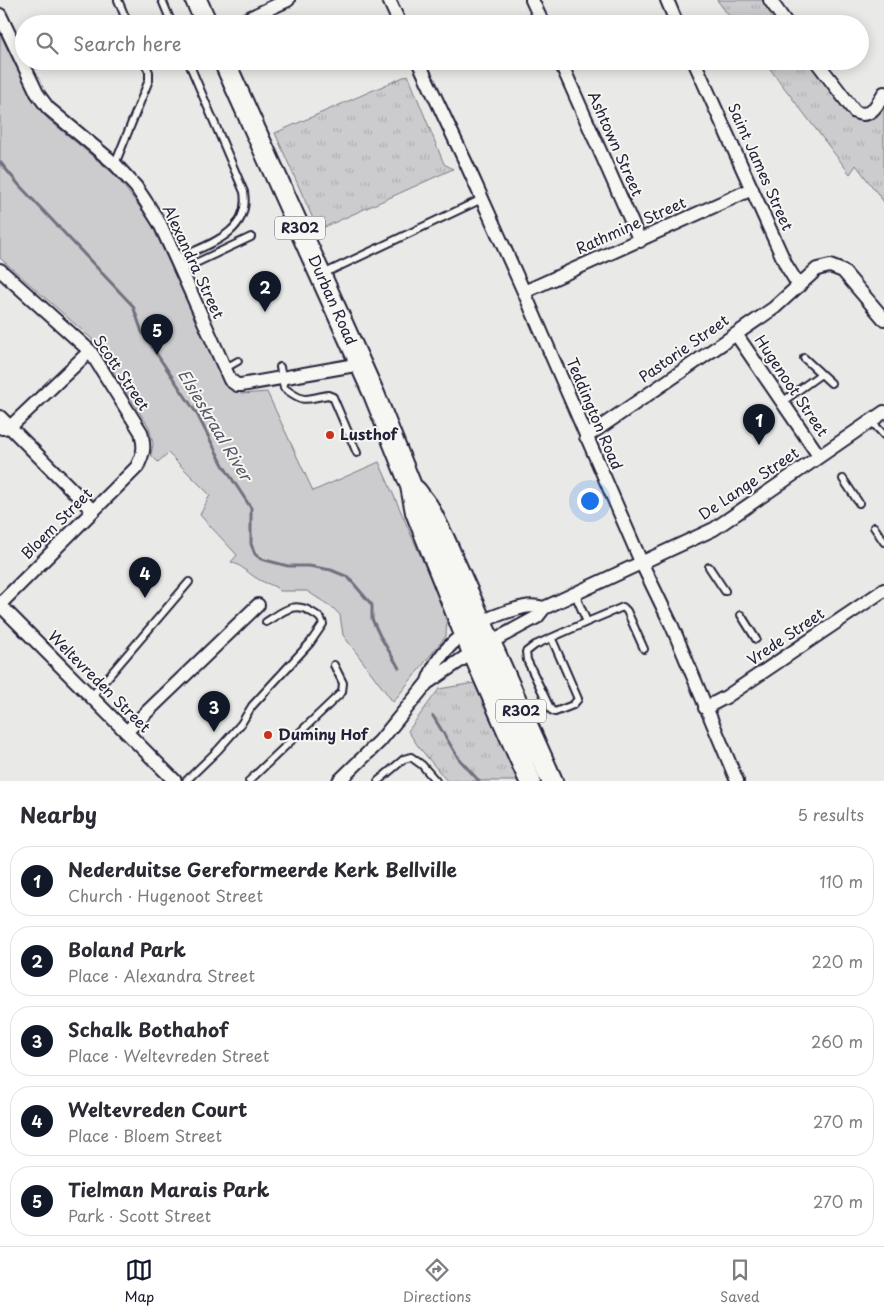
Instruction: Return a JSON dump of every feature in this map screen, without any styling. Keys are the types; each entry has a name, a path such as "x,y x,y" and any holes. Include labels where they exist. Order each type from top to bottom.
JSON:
{"main road":[{"path":"196,0 203,15"},
{"name":"Durban Road","path":"228,70 321,275 412,486 416,512 464,632 530,781"},
{"name":"Durban Road","path":"412,486 428,506 552,781"}],"street":[{"path":"256,15 288,0"},
{"path":"389,0 396,15"},
{"path":"532,0 539,15"},
{"path":"667,0 673,15"},
{"path":"770,0 781,15"},
{"name":"Alexandra Street","path":"0,15 15,47"},
{"name":"Alexandra Street","path":"26,70 44,104 59,119 115,164 136,187 148,205 178,264 230,380 242,385 281,373 360,364"},
{"name":"Teddington Road","path":"422,70 524,292 642,564 672,626 737,781"},
{"name":"Ashtown Street","path":"564,70 640,240"},
{"name":"Saint James Street","path":"698,70 786,266 799,286"},
{"path":"823,70 852,110 860,114 870,113 875,109 884,93"},
{"name":"Rathmine Street","path":"524,292 752,189"},
{"name":"Pastorie Street","path":"586,437 774,308 817,270 826,266 835,267 843,271 884,319"},
{"name":"Scott Street","path":"0,270 90,351 141,432 144,444 143,455 137,467"},
{"name":"Hugenoot Street","path":"736,334 819,456"},
{"path":"5,428 90,351"},
{"name":"De Lange Street","path":"427,682 473,652 537,616 544,608 714,529 884,412"},
{"path":"0,417 5,428 92,510"},
{"name":"Bloem Street","path":"0,604 137,467"},
{"name":"Vrede Street","path":"705,708 726,697 884,590"},
{"name":"Weltevreden Street","path":"0,604 175,781"},
{"path":"126,732 258,604"},
{"name":"De Lange Street","path":"427,682 431,671 454,641 464,632 500,614 532,605 544,608"},
{"path":"339,781 380,741 427,682"}],"lane":[{"path":"118,0 124,15"},
{"path":"162,0 168,15"},
{"path":"115,164 149,80 148,70"},
{"path":"178,264 228,234 240,220 245,206 245,199 237,174 192,70"},
{"path":"321,275 482,199"},
{"path":"178,264 251,237"},
{"path":"804,358 831,383"},
{"path":"224,369 238,361"},
{"path":"281,373 284,388 300,399 306,400 328,395 333,397 358,453"},
{"path":"782,402 821,374"},
{"path":"871,421 884,435"},
{"path":"843,479 859,503"},
{"path":"874,527 884,542"},
{"path":"709,567 725,591"},
{"path":"91,697 189,582"},
{"path":"574,594 587,622"},
{"path":"186,781 218,750 240,724 252,706 310,643 323,624 322,620 313,613 298,606 290,608 266,622"},
{"path":"552,639 578,698 573,705 555,712 550,710 526,655 528,649 623,607 627,611 644,649"},
{"path":"740,615 756,639"},
{"path":"250,781 342,692 343,683 334,665"},
{"path":"382,780 404,759 411,757 422,765 436,781"}],"green space":[{"path":"717,0 763,0 774,15 728,15"},
{"path":"0,34 15,64 15,70 18,70 33,100 48,119 115,175 151,223 224,383 242,394 267,392 313,491 379,462 447,616 446,636 393,702 343,635 340,615 333,608 307,591 280,591 231,562 237,555 200,515 210,495 168,453 158,462 151,455 153,444 149,427 92,339 0,258"},
{"path":"771,70 815,70 847,114 857,118 873,116 884,106 884,202 856,165 850,174"},
{"path":"408,75 444,164 453,169 318,230 275,133"},
{"path":"474,683 518,781 447,781 408,731 439,689"}],"waterway":[{"name":"Elsieskraal River","path":"0,162 19,185 133,306 142,332 197,414 223,465 251,508 251,544 255,554 261,559 288,566 309,566 331,570 348,577 372,605 372,619 399,668"},
{"name":"Elsieskraal River","path":"433,716 459,759 479,781"}],"place":[{"name":"Boland Park","path":"265,312"},
{"name":"Tielman Marais Park","path":"157,355"},
{"name":"Lusthof","path":"330,435"},
{"name":"Nederduitse Gereformeerde Kerk Bellville","path":"759,445"},
{"name":"Weltevreden Court","path":"145,598"},
{"name":"Schalk Bothahof","path":"214,732"},
{"name":"Duminy Hof","path":"268,735"}]}
